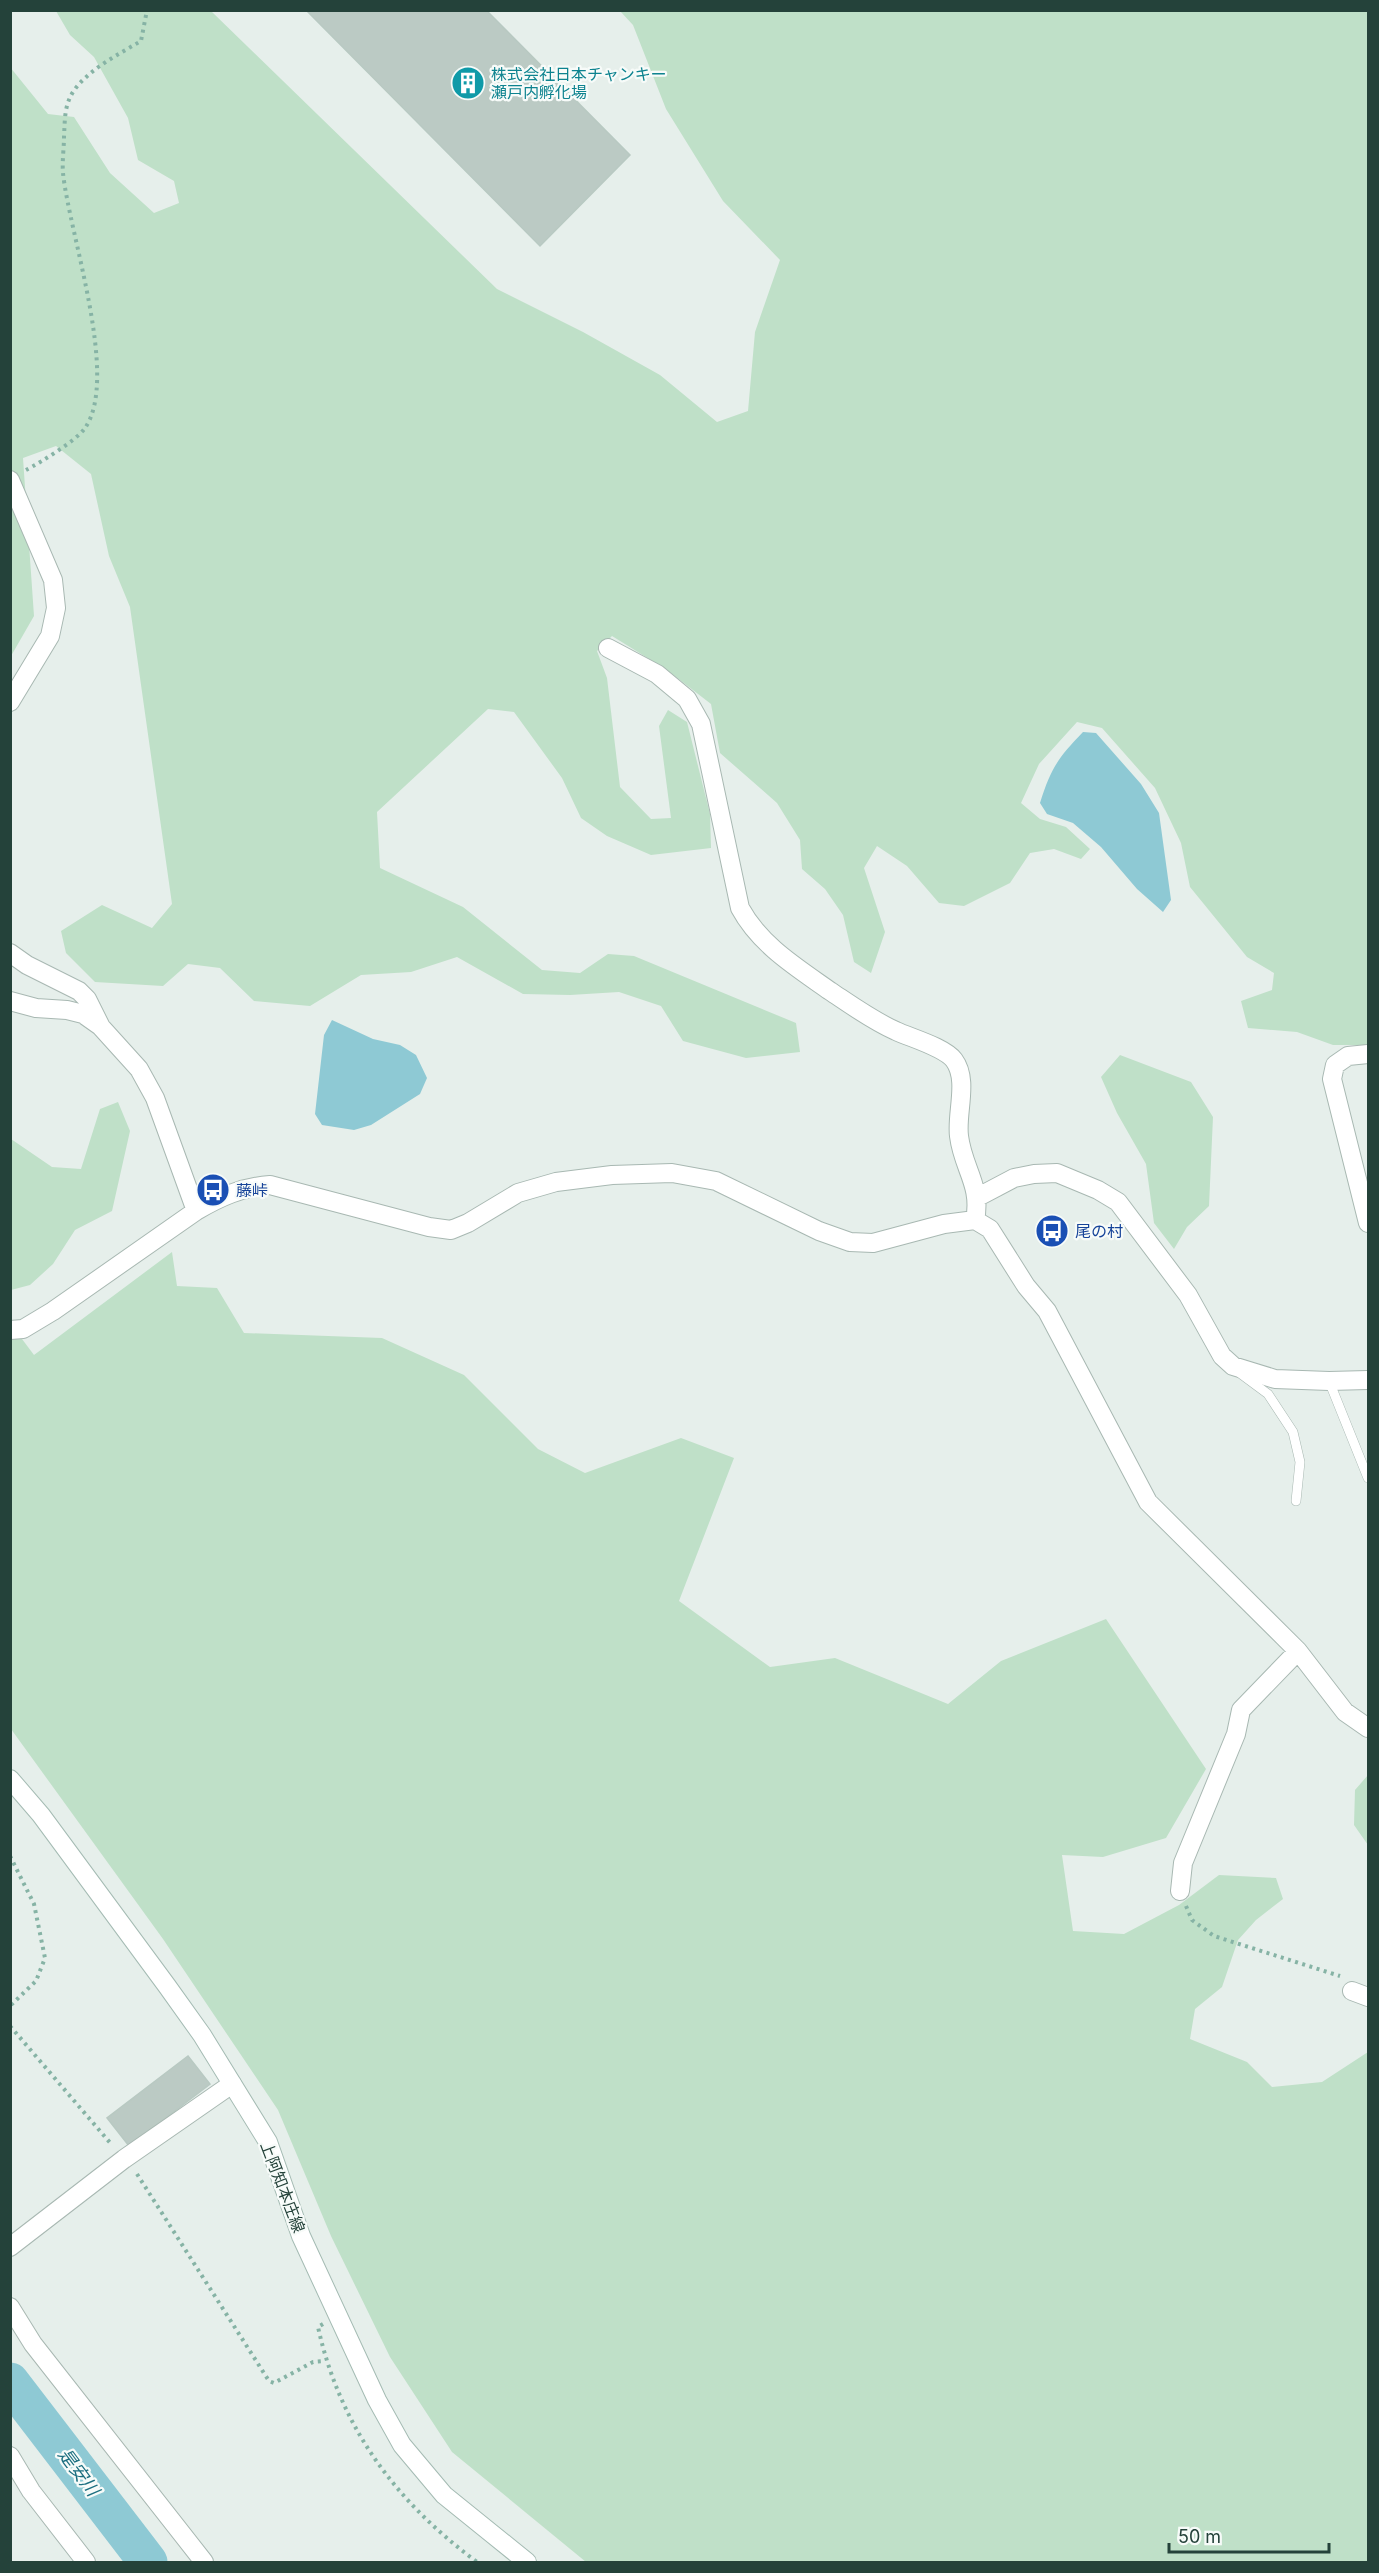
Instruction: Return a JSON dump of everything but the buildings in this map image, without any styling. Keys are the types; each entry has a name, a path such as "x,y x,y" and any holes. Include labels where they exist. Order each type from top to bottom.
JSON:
{"street":[{"path":"10,702 50,636 56,608 53,580 15,477"},
{"path":"608,648 657,674 687,699 701,724 740,908 748,923 791,965 862,1013 894,1031 937,1048 953,1059 960,1077 959,1136 978,1197 975,1220"},
{"path":"10,954 79,991 87,999 101,1027"},
{"path":"10,1001 36,1008 67,1010 83,1014 101,1027 139,1069 155,1098 196,1210"},
{"path":"1368,1054 1348,1056 1335,1065 1332,1079 1368,1223"},
{"path":"10,1329 23,1329 53,1311 196,1210 249,1186 270,1185 429,1227 451,1230 468,1223 518,1194 556,1182 612,1175 672,1173 716,1180 819,1231 850,1242 873,1243 944,1224 975,1220 990,1229 1026,1286 1047,1311 1148,1502 1298,1651 1345,1712 1368,1728"},
{"path":"978,1197 1014,1178 1034,1174 1057,1173 1098,1190 1118,1202 1188,1294 1222,1356 1233,1366 1275,1379 1368,1380"},
{"path":"1180,1891 1183,1863 1236,1734 1241,1710 1298,1651"},
{"name":"上阿知本庄線","path":"10,1779 41,1815 167,1986 268,2142 301,2236 377,2400 402,2445 444,2495 527,2562"},
{"path":"10,2247 124,2159 232,2084"},
{"path":"10,2307 33,2344 204,2562"},
{"path":"10,2456 31,2491 86,2562"}],"lane":[{"path":"1233,1366 1268,1394 1293,1432 1300,1462 1296,1501"},
{"path":"1329,1381 1368,1478"}],"path":[{"path":"15,477 45,460 84,430 91,417 97,392 94,322 63,173 65,108 75,88 102,65 141,41 147,10"},
{"path":"10,1856 34,1904 45,1958 36,1982 10,2006"},
{"path":"1180,1891 1192,1920 1214,1936 1338,1974 1360,1994"},
{"path":"10,2026 145,2184 269,2381 274,2383 313,2362 326,2361"}],"green space":[{"path":"56,11 211,11 497,289 583,332 660,375 717,422 748,411 755,332 780,260 723,201 666,109 633,25 620,11 1368,11 1368,1045 1333,1045 1297,1032 1248,1028 1241,1001 1272,990 1274,973 1247,957 1190,887 1181,843 1155,788 1102,728 1077,722 1039,764 1021,803 1040,819 1066,827 1090,849 1081,859 1054,849 1030,853 1010,883 964,906 939,903 907,866 877,846 864,868 885,932 871,973 854,962 843,915 825,889 802,869 800,840 777,803 720,753 711,704 667,670 612,636 597,651 607,678 620,787 651,819 671,818 659,726 668,710 687,722 710,814 711,848 651,855 607,836 581,818 562,778 514,712 488,709 377,812 380,868 463,907 542,970 580,973 608,954 634,956 796,1023 800,1052 746,1058 683,1041 661,1006 619,992 570,995 523,994 457,957 411,972 361,975 310,1006 254,1001 220,968 188,964 163,986 95,982 66,953 61,931 102,905 152,928 172,904 130,607 109,556 91,474 56,446 23,458 34,616 11,656 10,67 48,114 74,117 110,173 154,213 179,203 174,181 138,160 128,118 94,57 70,35"},
{"path":"1120,1055 1191,1082 1213,1117 1209,1206 1187,1227 1174,1249 1154,1223 1146,1164 1117,1113 1101,1077"},
{"path":"118,1102 130,1131 112,1211 75,1230 53,1264 30,1285 11,1290 11,1139 52,1167 81,1169 100,1109"},
{"path":"172,1252 177,1286 217,1288 244,1333 382,1338 464,1375 538,1449 585,1473 681,1438 734,1458 679,1601 770,1667 835,1658 948,1704 1001,1661 1106,1619 1206,1769 1166,1838 1103,1857 1062,1855 1073,1931 1124,1934 1179,1905 1219,1875 1276,1878 1283,1899 1256,1920 1238,1940 1222,1987 1195,2009 1190,2039 1247,2062 1272,2087 1322,2082 1368,2052 1368,2562 586,2562 452,2452 390,2357 331,2236 278,2110 163,1939 11,1729 10,1323 34,1355"},
{"path":"1368,1775 1368,1845 1354,1825 1355,1790"}],"water":[{"path":"1083,732 1096,733 1141,784 1159,813 1171,900 1163,912 1137,889 1101,847 1073,823 1047,814 1040,803 1056,764"},
{"path":"332,1020 373,1039 400,1045 416,1055 427,1078 420,1094 371,1125 354,1130 322,1125 315,1114 324,1035"}],"waterway":[{"name":"是安川","path":"10,2382 148,2562"}],"place":[{"name":"株式会社日本チャンキー 瀬戸内孵化場","path":"468,83"},
{"name":"藤峠","path":"213,1190"},
{"name":"尾の村","path":"1052,1231"}]}
